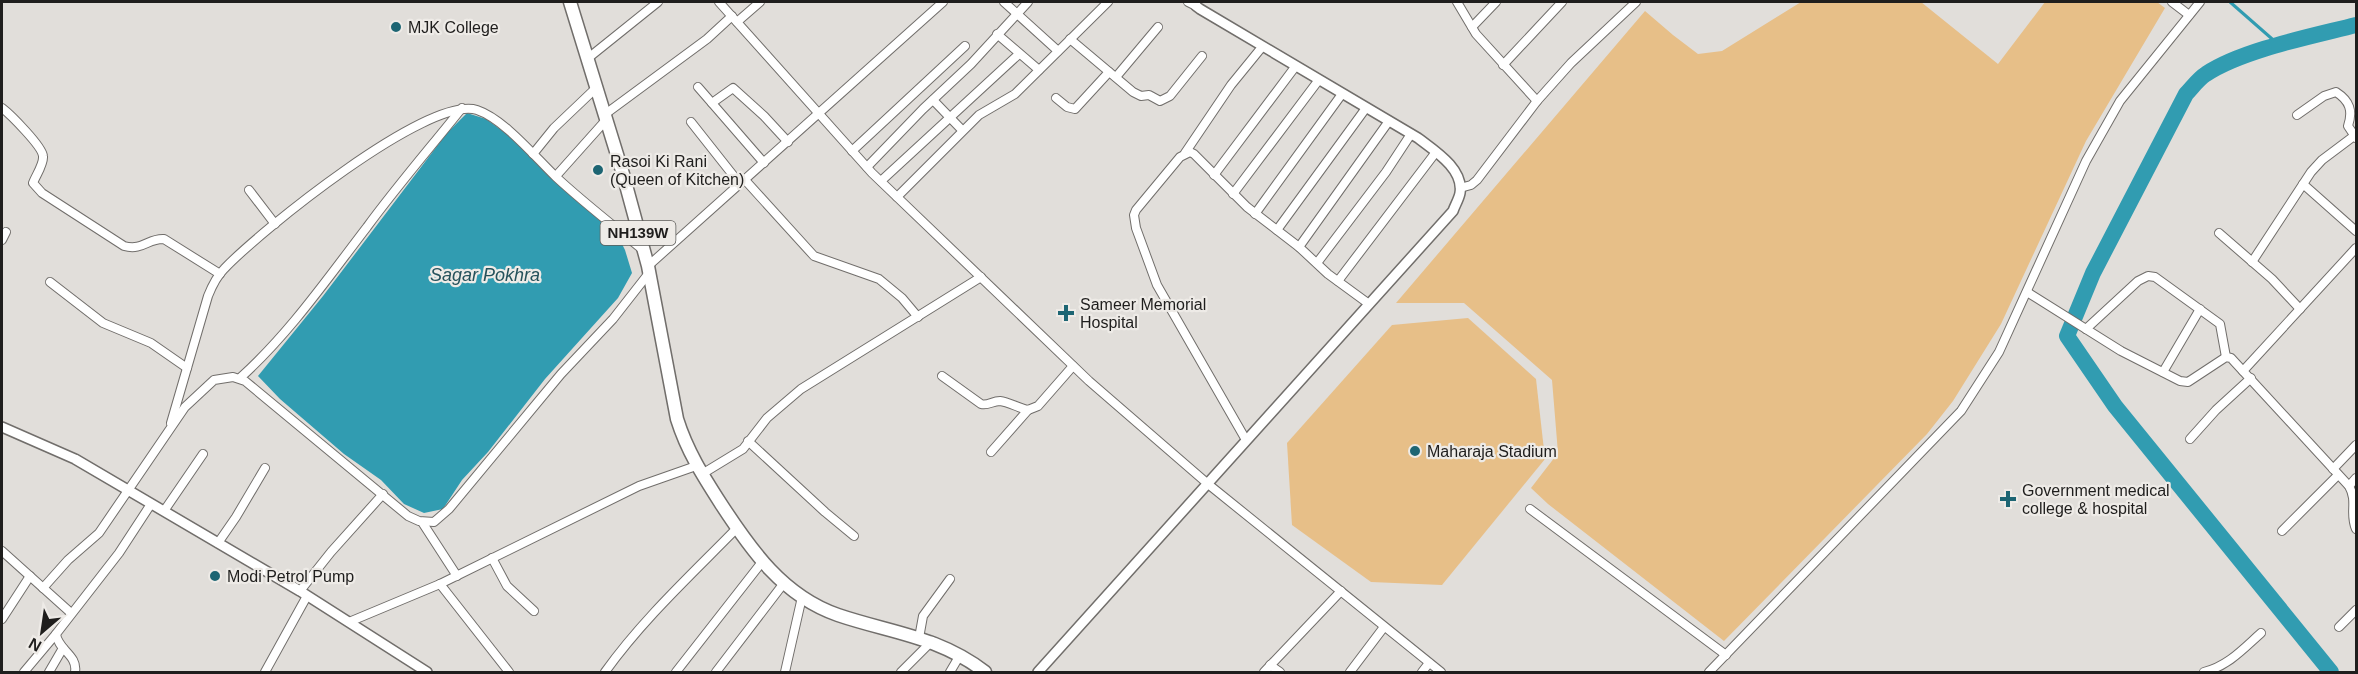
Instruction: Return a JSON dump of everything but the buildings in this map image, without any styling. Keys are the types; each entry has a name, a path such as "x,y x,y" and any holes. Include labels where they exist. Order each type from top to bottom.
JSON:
{"highway":[{"name":"NH139W","path":"570,2 623,174 649,269 677,419 683,439 699,470 762,562 802,597 836,614 932,641 960,655 972,668 985,672"}],"street":[{"path":"719,2 867,167 1073,366 1124,413 1208,484 1441,672"},
{"path":"556,176 605,117 706,39 760,2"},
{"path":"43,588 68,560 90,542 185,407 208,384 222,378 240,378 255,388 408,516 423,522 434,522 449,509 561,375 613,319 649,269 742,182 943,2"},
{"path":"1004,2 1058,51"},
{"path":"867,167 971,64 1028,2"},
{"path":"897,196 979,115 1011,97 1108,2"},
{"path":"1457,2 1472,27 1537,101"},
{"path":"1472,27 1496,2"},
{"path":"1503,65 1562,2"},
{"path":"1460,188 1471,185 1477,180 1537,101 1570,63 1636,2"},
{"path":"2172,2 2189,15"},
{"path":"1709,672 1961,411 1999,351 2086,160 2120,101 2200,2"},
{"path":"587,59 652,3"},
{"path":"1038,672 1453,211 1460,188 1459,177 1436,152 1389,121 1318,81 1193,3"},
{"path":"1056,98 1067,107 1075,109 1112,75 1158,27"},
{"path":"997,34 1039,70"},
{"path":"1070,39 1137,95 1149,95 1160,101 1164,100 1202,56"},
{"path":"852,151 965,46"},
{"path":"1246,440 1157,285 1136,228 1134,214 1185,153 1231,86 1262,47"},
{"path":"881,181 1019,54"},
{"path":"1214,175 1295,67"},
{"path":"1233,194 1318,81"},
{"path":"698,87 764,163"},
{"path":"533,154 554,128 596,88"},
{"path":"712,103 733,88 788,142"},
{"path":"2252,262 2318,164 2355,137 2348,126 2351,110 2336,92 2324,96 2296,115"},
{"path":"1255,214 1342,94"},
{"path":"933,100 963,130"},
{"path":"2,108 12,116 41,151 42,162 33,183 42,193 124,246 138,248 158,239 164,239 220,274"},
{"path":"240,378 273,346 462,108"},
{"path":"170,428 208,296 220,274 315,191 377,149 431,119 462,108 471,108 486,114 518,139 556,176 644,251"},
{"path":"1277,230 1366,108"},
{"path":"1299,247 1389,121"},
{"path":"691,122 742,182 814,256 879,279 902,298 918,317"},
{"path":"1317,263 1386,172 1410,134"},
{"path":"1338,281 1436,152"},
{"path":"1185,153 1194,154 1255,214 1369,304"},
{"path":"2303,184 2356,231"},
{"path":"249,190 275,224"},
{"path":"2219,232 2300,309"},
{"path":"2243,370 2356,248"},
{"path":"2083,327 2138,281 2148,276 2155,277 2220,324 2226,357"},
{"path":"349,622 440,584 639,486 699,470 738,453 767,418 801,389 981,278"},
{"path":"50,282 103,323 151,343 187,368"},
{"path":"2026,292 2163,372 2188,382 2226,357 2231,358 2355,494 2353,516 2356,529"},
{"path":"2163,372 2200,309"},
{"path":"991,452 1028,410 1038,406 1073,366"},
{"path":"942,376 981,404 1002,401 1028,410"},
{"path":"2190,439 2216,410 2251,378"},
{"path":"2,427 75,459 304,593 427,672"},
{"path":"748,441 854,536"},
{"path":"2282,531 2336,472 2356,445"},
{"path":"164,512 203,454"},
{"path":"218,543 236,518 265,468"},
{"path":"2349,486 2356,478"},
{"path":"265,672 304,593 331,552 383,494"},
{"path":"24,672 119,553 151,504"},
{"path":"1530,509 1726,655"},
{"path":"423,522 457,576"},
{"path":"605,672 627,642 737,528"},
{"path":"2,551 71,613"},
{"path":"492,558 507,586 534,611"},
{"path":"676,672 762,562"},
{"path":"2,619 30,576"},
{"path":"919,638 923,616 950,579"},
{"path":"716,672 784,583"},
{"path":"440,584 509,672"},
{"path":"1264,672 1341,591"},
{"path":"785,672 802,597"},
{"path":"2339,627 2356,610"},
{"path":"1350,672 1384,627"},
{"path":"2204,672 2220,668 2261,633"},
{"path":"56,634 63,648 74,660 75,672"},
{"path":"901,672 932,641"},
{"path":"49,672 63,648"},
{"path":"950,672 960,655"},
{"path":"1422,672 1429,663"},
{"path":"1270,665 1280,672"}],"shaded area":[{"path":"1801,2 1921,2 1998,64 2045,2 2157,2 2165,8 2086,141 2001,324 1953,401 1927,434 1724,641 1548,504 1531,488 1558,453 1552,380 1464,303 1396,303 1645,11 1698,54 1722,51"},
{"name":"Maharaja Stadium","path":"1468,318 1536,379 1545,459 1442,585 1371,582 1292,525 1287,443 1392,325"}],"water":[{"name":"Sagar Pokhra","path":"467,113 486,119 514,139 617,234 632,273 618,298 545,379 488,452 462,480 443,509 424,513 404,504 381,480 344,454 280,399 258,376 323,296 447,133"}],"waterway":[{"path":"2230,2 2279,45"},
{"path":"2331,672 2115,406 2067,336 2093,273 2186,94 2198,81 2221,65 2258,51 2356,25"}],"place":[{"name":"MJK College","path":"396,27"},
{"name":"Rasoi Ki Rani (Queen of Kitchen)","path":"598,170"},
{"name":"Sameer Memorial Hospital","path":"1066,313"},
{"name":"Maharaja Stadium","path":"1415,451"},
{"name":"Government medical college & hospital","path":"2008,499"},
{"name":"Modi Petrol Pump","path":"215,576"}]}
